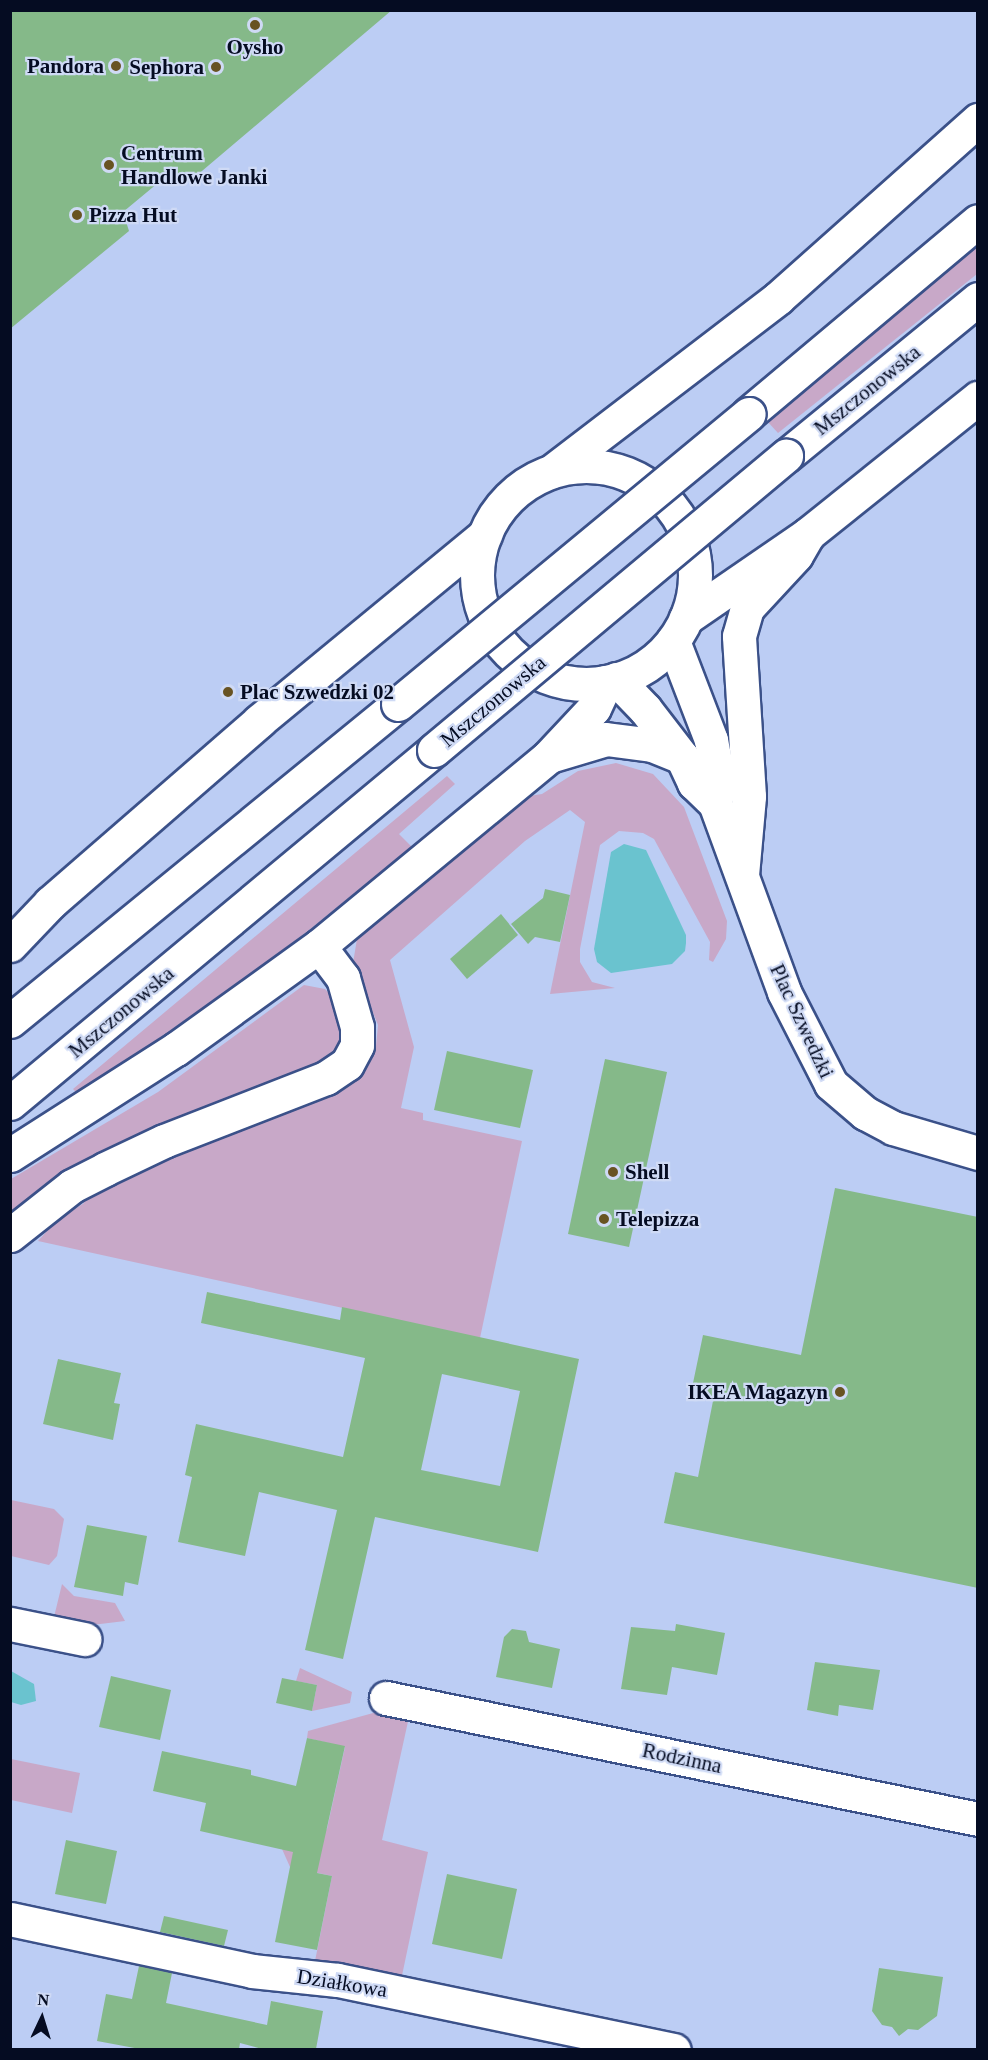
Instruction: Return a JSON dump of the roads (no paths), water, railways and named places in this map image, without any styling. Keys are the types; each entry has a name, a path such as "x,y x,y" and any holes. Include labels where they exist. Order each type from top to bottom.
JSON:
{"main road":[{"path":"10,945 50,903 250,728 484,535 511,496 552,471 777,298 978,120"},
{"path":"10,1021 398,704 978,221"},
{"name":"Mszczonowska","path":"10,1104 786,456 978,299"},
{"path":"484,535 477,567 480,600 502,644 541,674 573,682 611,680 648,664 679,629 808,534 978,398"},
{"path":"552,471 588,466 622,472 666,501 692,548 694,583 679,629 711,740 719,783 715,803"},
{"path":"742,875 749,796 739,636 747,608 796,555 808,534"},
{"path":"611,680 682,757 694,783 715,803"},
{"path":"10,1155 176,1049 319,946 548,757 594,708 611,680"},
{"path":"548,757 569,747 606,739 652,745 682,757"},
{"name":"Plac Szwedzki","path":"715,803 784,992 831,1084 865,1113 893,1128 978,1153"},
{"path":"10,1235 72,1186 105,1169 326,1078 347,1064 357,1045 357,1027 343,978 319,946"},
{"path":"10,1624 84,1639"},
{"name":"Rodzinna","path":"386,1698 978,1819"},
{"name":"Działkowa","path":"10,1919 252,1971 338,1980 674,2049"}],"place":[{"name":"Oysho","path":"255,25"},
{"name":"Pandora","path":"116,66"},
{"name":"Sephora","path":"216,67"},
{"name":"Centrum Handlowe Janki","path":"109,165"},
{"name":"Pizza Hut","path":"77,215"},
{"name":"Plac Szwedzki 02","path":"228,692"},
{"name":"Shell","path":"613,1172"},
{"name":"Telepizza","path":"604,1219"},
{"name":"IKEA Magazyn","path":"840,1392"}]}
